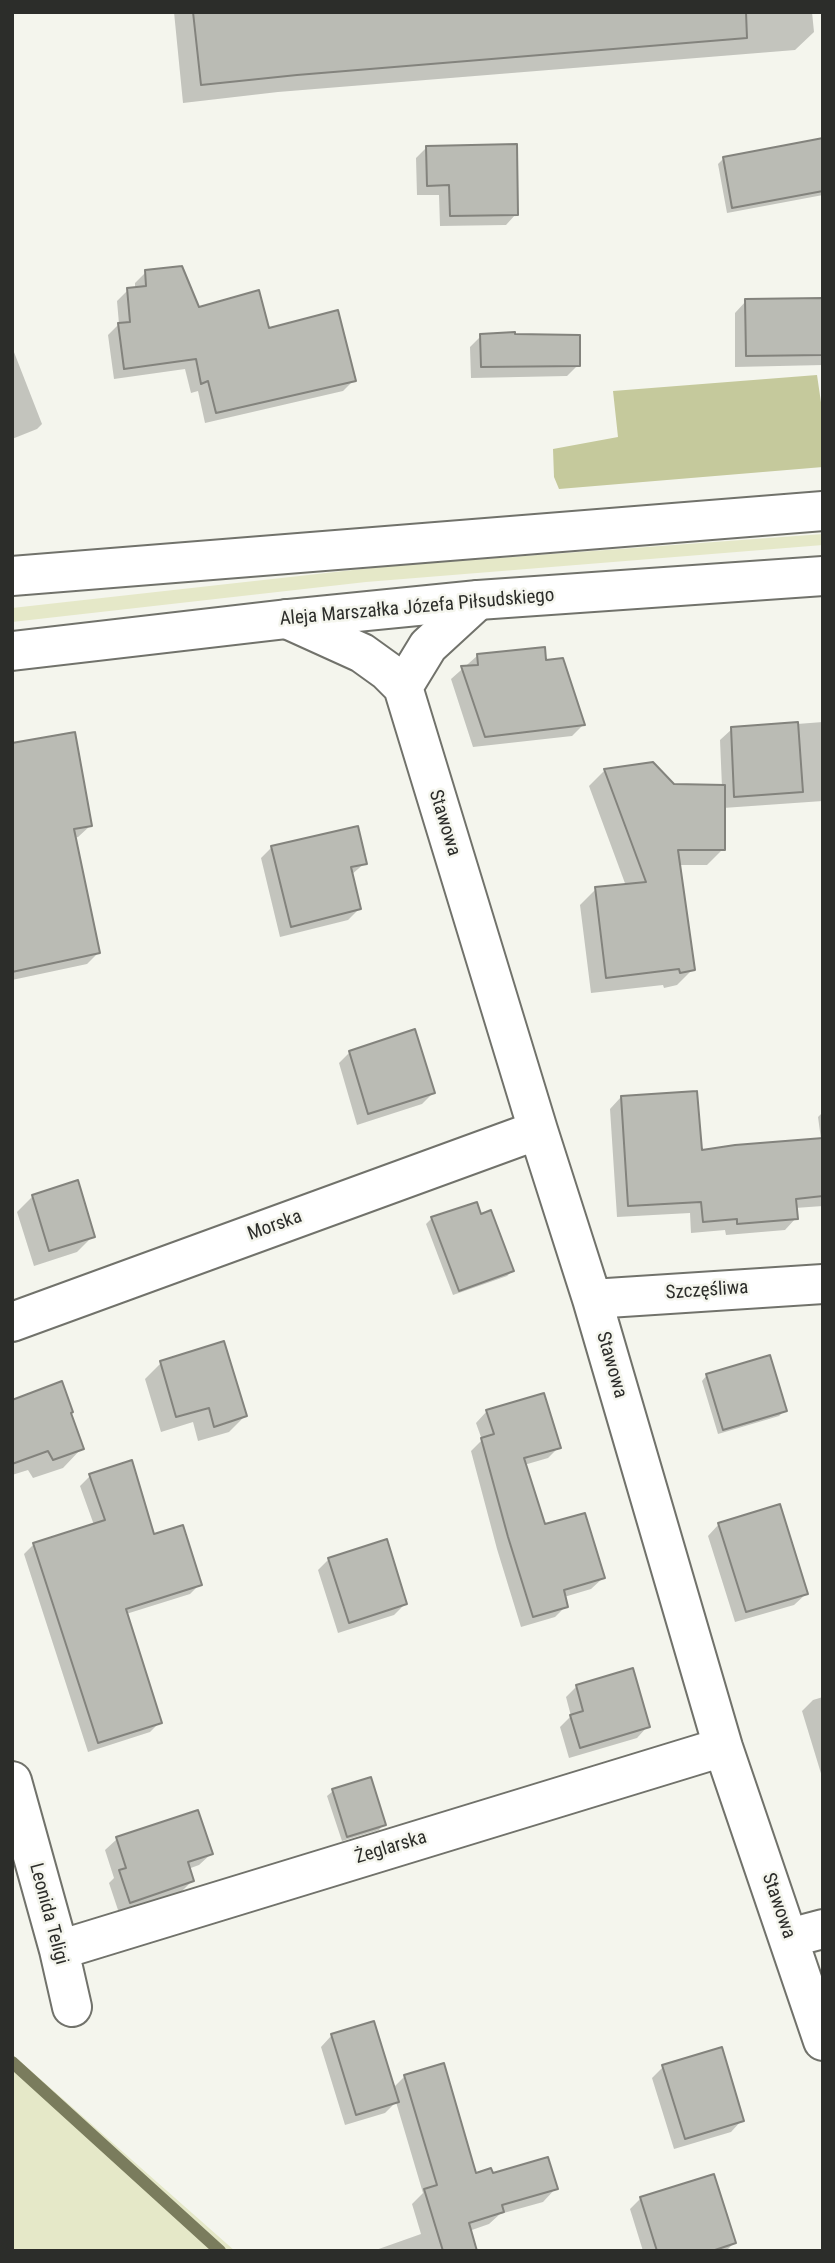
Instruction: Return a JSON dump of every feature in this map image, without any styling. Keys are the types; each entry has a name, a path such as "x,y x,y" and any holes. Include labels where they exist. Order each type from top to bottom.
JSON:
{"street":[{"path":"12,576 823,511"},
{"name":"Aleja Marszałka Józefa Piłsudskiego","path":"12,651 478,600 823,576"},
{"path":"287,619 362,653 387,671 403,687 428,646 478,600"},
{"name":"Stawowa","path":"403,687 592,1299 723,1747 806,1934 823,2041"},
{"name":"Morska","path":"12,1322 538,1130"},
{"name":"Szczęśliwa","path":"592,1299 823,1284"},
{"name":"Żeglarska","path":"59,1950 723,1747"},
{"name":"Leonida Teligi","path":"12,1781 72,2007"}],"green space":[{"path":"817,375 823,416 823,467 559,489 554,477 553,449 618,437 613,391"},
{"path":"823,534 823,545 366,582 12,622 12,608 389,566"},
{"path":"12,2054 235,2251 12,2251"}],"building":[{"path":"193,12 746,12 747,38 201,85"},
{"path":"823,138 823,191 732,208 723,157"},
{"path":"517,144 518,215 450,216 449,185 427,186 426,146"},
{"path":"182,266 199,307 259,290 269,328 338,310 356,381 216,413 208,381 201,384 196,359 124,369 118,323 130,322 127,288 146,286 145,270"},
{"path":"823,298 823,355 746,356 745,299"},
{"path":"515,332 580,335 580,366 481,367 480,334"},
{"path":"545,647 546,660 563,658 585,725 485,737 461,666 478,665 477,654"},
{"path":"798,722 803,792 734,797 731,727"},
{"path":"75,732 92,826 74,829 100,953 12,972 12,743"},
{"path":"653,762 674,784 725,785 725,850 678,850 695,970 680,973 679,969 606,978 595,887 646,882 604,769"},
{"path":"358,826 367,864 351,867 361,909 291,927 271,846"},
{"path":"415,1029 435,1093 368,1114 349,1051"},
{"path":"697,1091 702,1150 823,1138 823,1196 796,1199 798,1219 737,1224 737,1219 703,1222 701,1202 628,1206 621,1096"},
{"path":"78,1180 95,1237 49,1251 32,1195"},
{"path":"477,1202 481,1214 491,1210 514,1271 459,1291 431,1217"},
{"path":"224,1341 247,1416 214,1427 209,1408 176,1417 160,1361"},
{"path":"770,1355 787,1411 723,1430 706,1374"},
{"path":"62,1381 84,1449 53,1460 48,1451 12,1464 12,1400"},
{"path":"544,1393 561,1448 524,1458 545,1524 585,1513 605,1578 564,1590 568,1607 533,1617 481,1438 494,1434 486,1410"},
{"path":"132,1460 154,1534 183,1525 202,1585 126,1609 162,1723 98,1743 33,1543 105,1520 89,1474"},
{"path":"780,1504 808,1594 746,1612 718,1523"},
{"path":"387,1539 407,1604 349,1623 328,1558"},
{"path":"633,1668 650,1727 580,1748 570,1715 583,1711 576,1685"},
{"path":"371,1777 386,1825 347,1837 332,1789"},
{"path":"198,1810 213,1854 188,1862 194,1881 130,1903 119,1870 126,1868 116,1837"},
{"path":"374,2021 399,2102 356,2115 331,2034"},
{"path":"722,2047 744,2121 685,2139 662,2065"},
{"path":"444,2063 476,2173 491,2168 493,2173 548,2157 558,2189 502,2205 504,2212 469,2223 477,2251 443,2251 424,2189 437,2185 404,2075"},
{"path":"714,2174 736,2243 712,2251 657,2251 640,2197"}],"waterway":[{"path":"12,2062 220,2251"}]}
